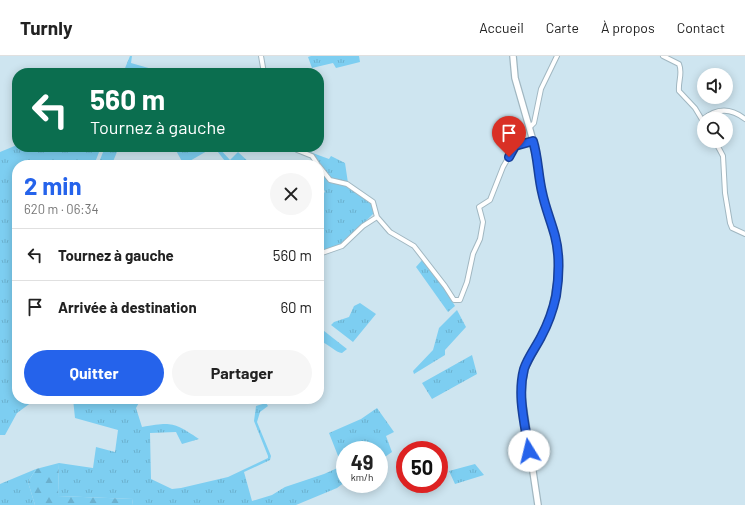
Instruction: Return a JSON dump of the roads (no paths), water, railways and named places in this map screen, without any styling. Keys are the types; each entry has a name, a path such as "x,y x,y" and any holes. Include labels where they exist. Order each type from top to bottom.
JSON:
{"main road":[{"path":"512,56 519,94 536,151 542,192 556,244 558,268 556,297 552,311 525,368 521,392 538,505"}],"street":[{"path":"261,56 263,68"},
{"path":"530,128 534,123 541,88 557,56"},
{"path":"663,56 679,64 682,72 679,81 679,91 697,112"},
{"path":"712,112 726,110 737,113 745,119"},
{"path":"324,172 330,180 347,184 373,202 377,217 390,232 414,246 454,300 460,300 467,282 473,254 480,239 483,222 479,207 490,200 503,168 515,146 533,141"},
{"path":"718,148 722,156 725,193 732,228 745,234"},
{"path":"302,152 312,156 315,160"},
{"path":"324,252 342,246 363,226 377,217"}]}
